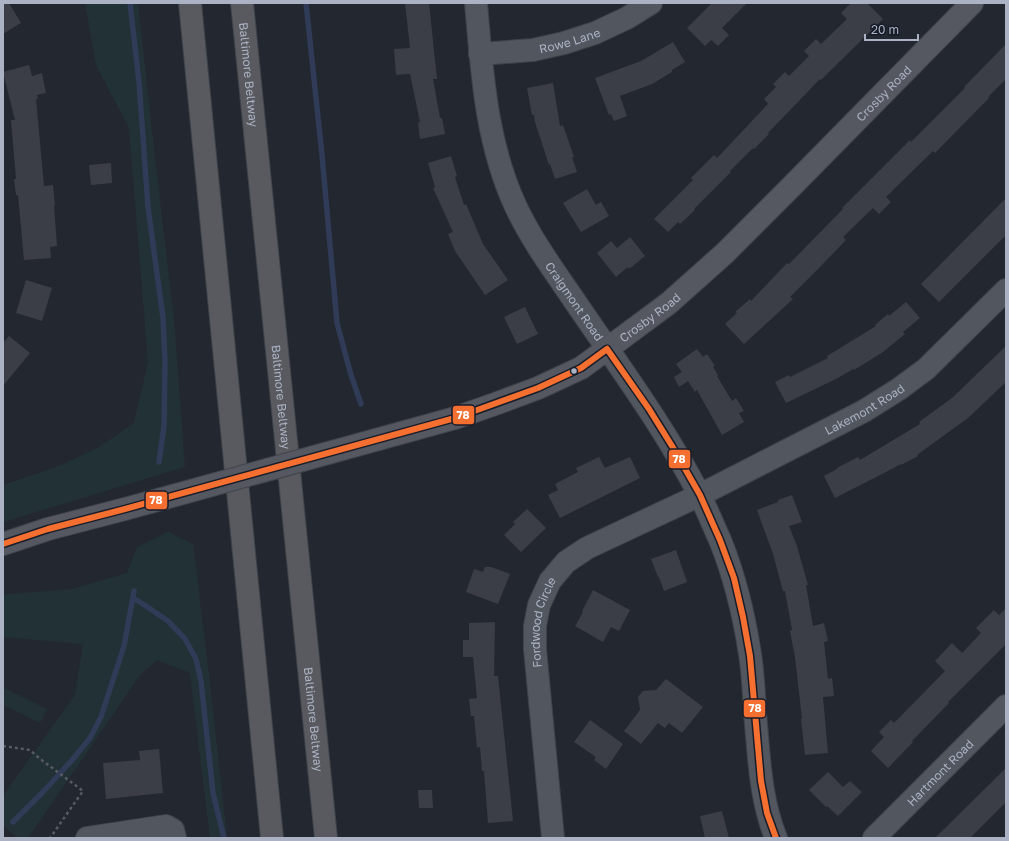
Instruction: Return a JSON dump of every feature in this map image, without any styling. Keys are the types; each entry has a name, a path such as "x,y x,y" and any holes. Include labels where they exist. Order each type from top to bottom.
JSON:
{"highway":[{"path":"190,3 272,838"},
{"name":"Baltimore Beltway","path":"242,3 326,838"}],"main road":[{"name":"Crosby Road","path":"3,544 48,529 455,418 538,388 581,368 669,303 725,253 972,3"}],"street":[{"name":"Craigmont Road","path":"476,3 485,99 492,137 502,173 515,206 534,241 672,446 700,495 720,540 734,578 750,656 762,781 767,813 776,838"},
{"name":"Rowe Lane","path":"480,54 533,50 564,43 595,33 627,18 651,3"},
{"name":"Lakemont Road","path":"700,495 864,411 899,389 926,369 1006,290"},
{"name":"Fordwood Circle","path":"553,838 536,649 536,626 539,605 550,581 566,562 587,548 700,495"},
{"name":"Hartmont Road","path":"874,838 1006,706"},
{"path":"87,838 166,826 173,830 174,838"}],"path":[{"path":"3,746 30,750 83,791 50,838"}],"shaded area":[{"path":"85,3 138,3 174,320 185,467 3,522 3,485 59,466 99,447 134,423 148,362 129,128 96,65"},
{"path":"168,532 193,544 227,838 210,838 190,673 157,660 140,675 28,838 17,838 3,825 3,796 75,695 83,644 3,637 3,595 72,589 127,573 137,547"},
{"path":"4,688 47,709 40,723 3,705"}],"building":[{"path":"3,3 9,3 21,23 3,34"},
{"path":"405,3 429,3 437,79 433,79 440,118 442,118 445,134 420,139 418,122 420,122 410,74 396,75 394,49 410,48"},
{"path":"712,3 747,3 722,28 729,35 718,46 711,40 705,46 687,28"},
{"path":"851,3 867,3 883,19 821,80 820,79 768,133 769,134 730,171 731,172 694,209 695,210 680,224 678,222 668,232 654,219 693,180 691,178 714,155 717,158 768,104 764,99 776,87 773,84 785,72 789,76 809,56 804,51 816,39 821,44 847,19 841,13"},
{"path":"673,42 685,62 652,84 620,96 627,116 614,121 611,114 609,115 595,78 641,61"},
{"path":"1006,44 1006,79 935,153 933,151 886,197 891,202 879,214 873,208 843,237 846,240 790,297 793,299 744,344 725,324 737,313 735,312 750,299 751,301 787,263 789,264 910,140 911,142 965,88 964,87"},
{"path":"29,65 32,76 42,73 46,93 37,95 38,99 36,99 44,186 53,185 57,246 50,247 51,258 24,260 18,195 16,195 14,179 16,179 11,120 15,120 3,72"},
{"path":"553,83 560,126 563,125 574,157 572,157 577,172 555,179 550,164 549,165 534,115 532,115 527,88"},
{"path":"451,156 457,176 455,177 464,205 466,204 483,244 508,280 485,295 455,251 448,234 453,232 433,188 435,187 428,163"},
{"path":"111,163 112,183 91,185 89,165"},
{"path":"587,189 596,205 601,202 609,216 581,232 563,203"},
{"path":"1006,198 1006,235 939,302 921,284"},
{"path":"630,237 645,256 616,277 597,253 611,241 617,248"},
{"path":"26,280 52,288 42,321 16,313"},
{"path":"906,302 920,318 903,332 905,334 883,352 854,370 853,369 838,378 786,403 775,382 789,375 790,377 828,358 827,356 876,326 875,325 888,314 889,316"},
{"path":"525,307 538,334 517,344 504,317"},
{"path":"9,336 30,353 3,386 3,343"},
{"path":"1006,346 1006,382 968,418 917,455 918,456 835,498 824,476 858,457 860,460 920,424 919,422 952,398"},
{"path":"697,349 703,357 707,354 715,366 713,367 718,375 717,376 732,401 736,398 744,411 739,413 744,422 722,435 697,390 695,392 688,381 679,387 674,377 682,372 676,364"},
{"path":"599,457 605,468 630,457 640,478 560,518 548,495 558,490 555,484 578,472 576,468"},
{"path":"792,495 802,522 789,526 797,546 808,585 806,585 813,626 824,623 828,641 824,642 828,679 832,678 834,696 823,697 828,753 805,755 795,657 790,631 792,630 785,591 783,591 773,554 757,510"},
{"path":"527,509 546,528 521,552 504,535 515,524 513,522"},
{"path":"676,550 687,582 664,591 651,559"},
{"path":"485,567 491,567 510,574 498,604 466,592 474,569 483,572"},
{"path":"593,590 630,610 619,631 611,627 603,642 575,626"},
{"path":"1006,608 1006,644 948,702 949,703 888,768 871,751 884,737 879,732 891,720 894,723 945,671 935,661 952,643 962,653 981,633 976,628 994,610 999,615"},
{"path":"495,622 494,676 498,676 513,821 488,823 484,771 482,771 480,747 477,748 474,716 471,716 469,699 477,698 473,657 463,657 463,640 469,640 469,623"},
{"path":"666,679 703,707 682,733 669,723 665,728 658,723 641,744 624,731 640,710 638,697 643,691 656,690"},
{"path":"590,720 623,744 606,769 594,760 596,757 574,742"},
{"path":"159,749 163,793 106,799 103,763 140,760 139,751"},
{"path":"1006,768 1006,802 970,838 935,838"},
{"path":"828,772 843,787 850,781 862,792 838,816 827,806 826,807 809,790"},
{"path":"418,790 432,790 433,808 419,808"},
{"path":"722,811 729,838 705,838 700,816"}],"waterway":[{"path":"130,3 139,82 148,207 163,318 165,361 164,426 159,462"},
{"path":"306,3 322,155 337,323 351,375 361,404"},
{"path":"13,822 42,793 90,738 101,717 124,646 134,591"},
{"path":"133,598 168,621 185,639 196,659 201,681 213,793 224,838"}],"transit line":[{"name":"78","path":"607,349 649,409 700,495 720,540 734,578 750,656 761,781 767,813 776,838"},
{"name":"78","path":"3,544 48,529 455,418 538,388 581,368 607,349"}]}
